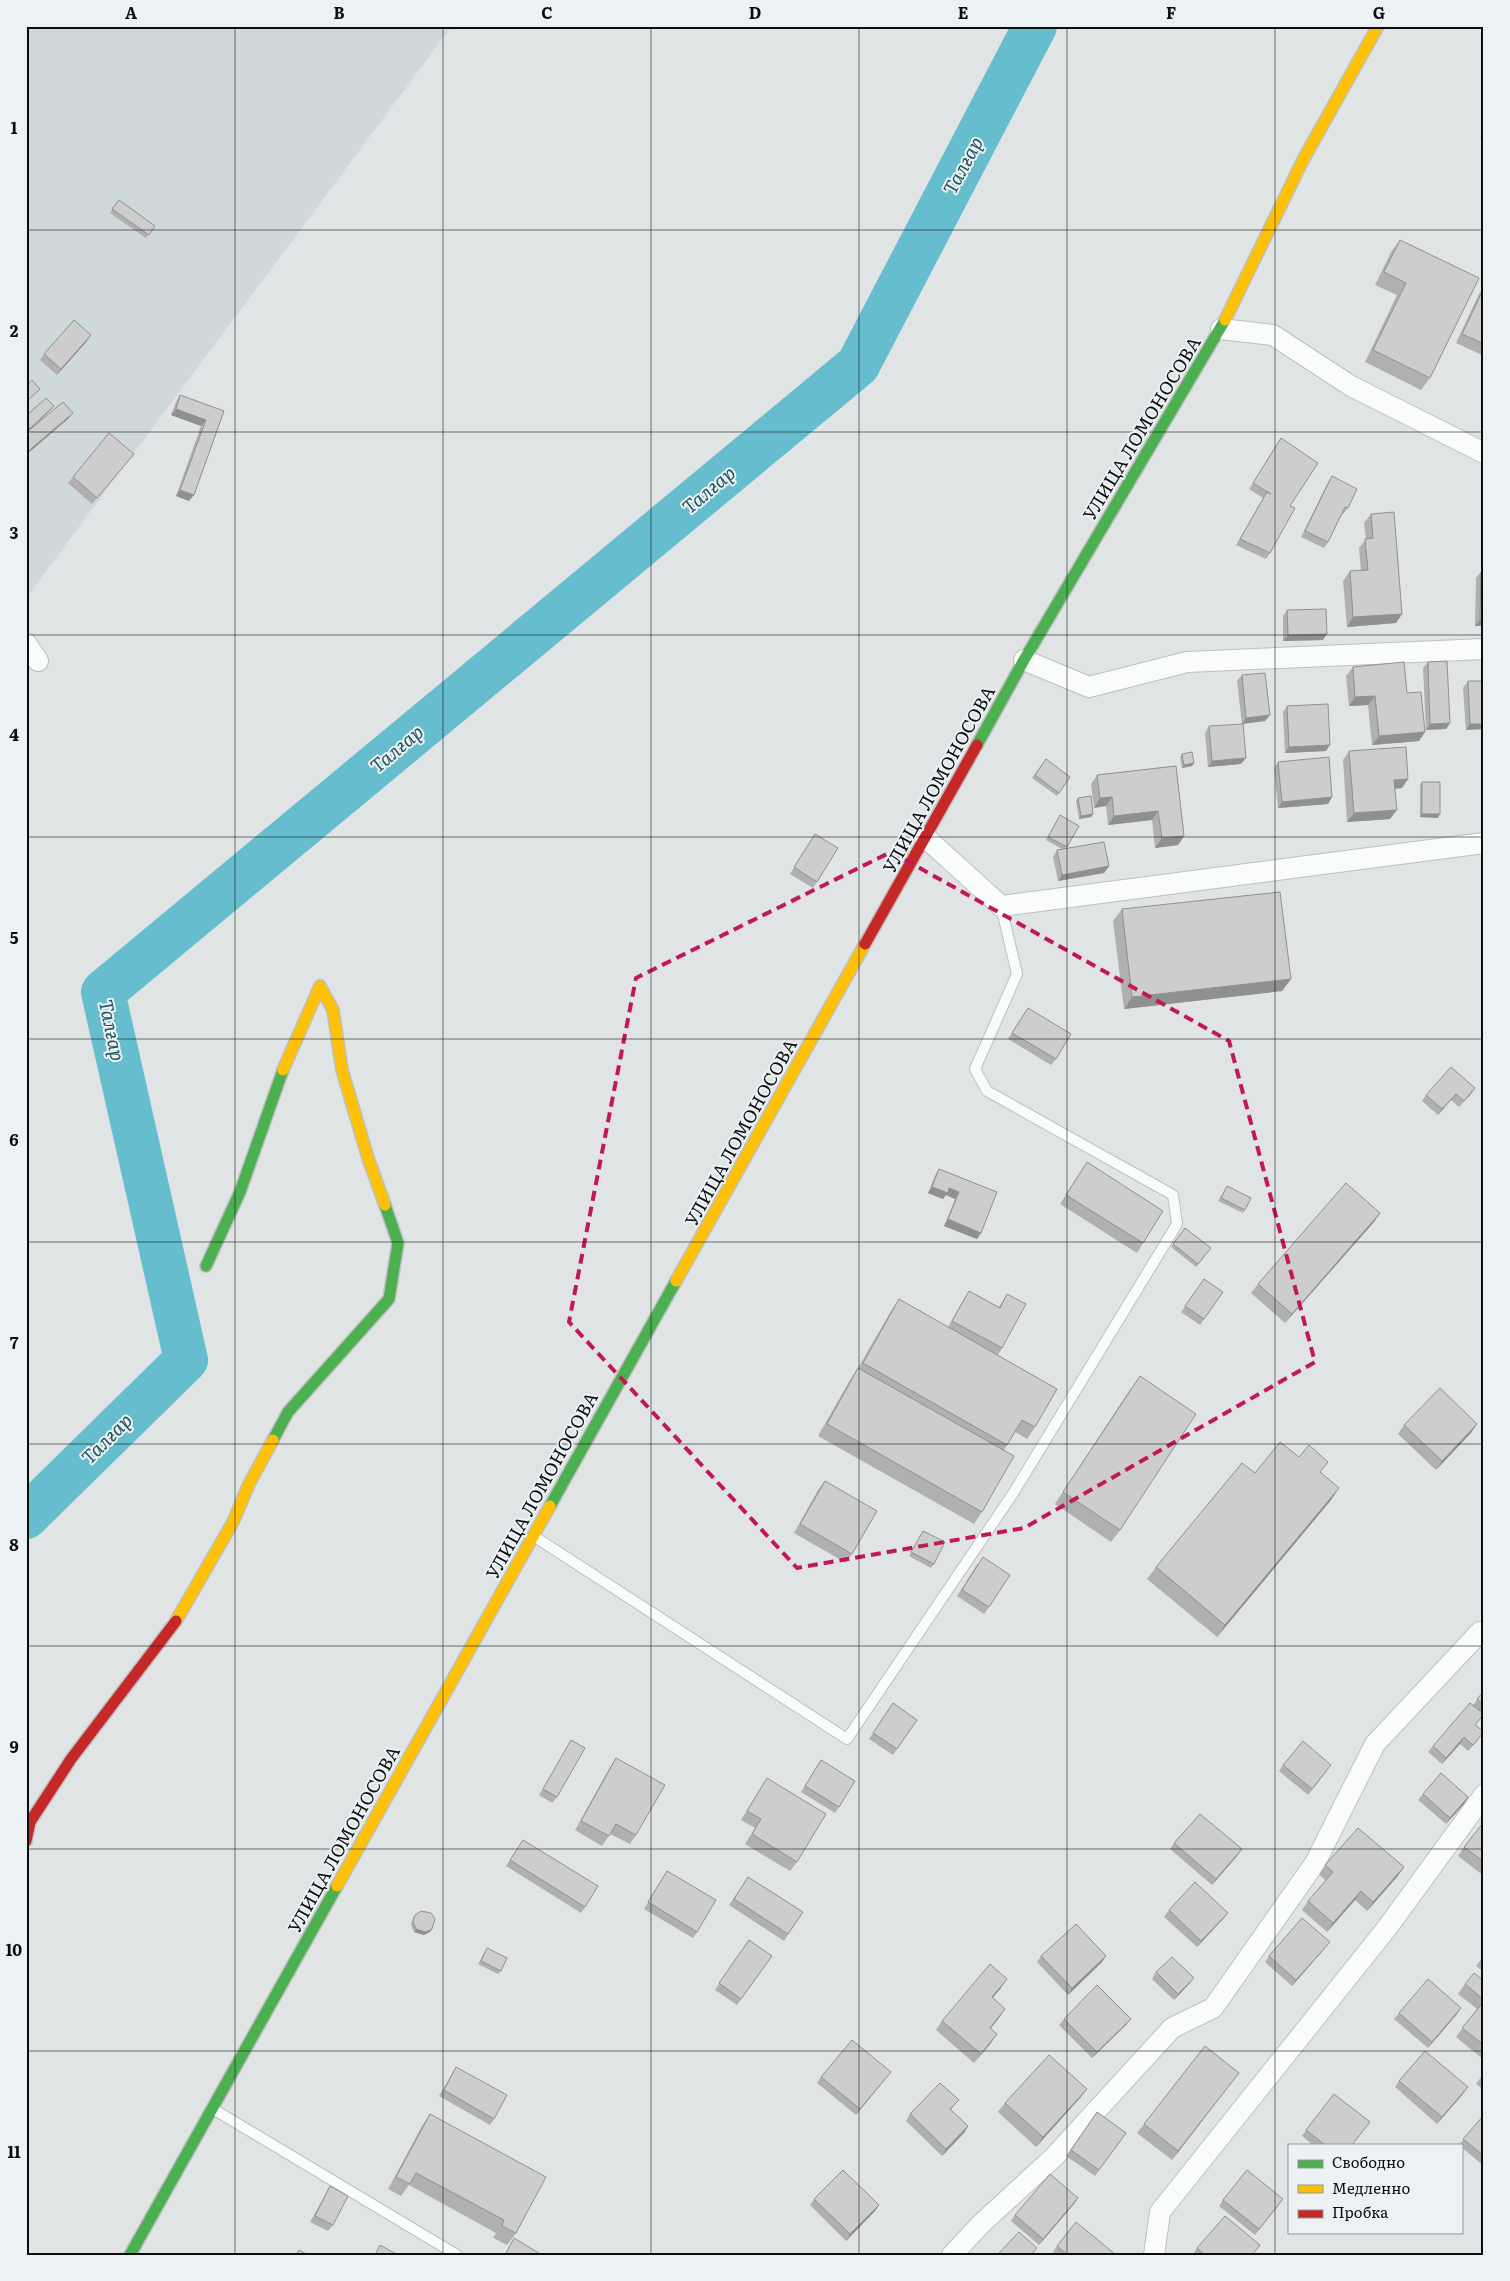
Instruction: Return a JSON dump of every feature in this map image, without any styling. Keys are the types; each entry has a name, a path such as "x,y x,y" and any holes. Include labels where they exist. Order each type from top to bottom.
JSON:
{"main road":[{"name":"УЛИЦА ЛОМОНОСОВА","path":"130,2255 1024,660 1221,329 1303,160 1378,26"},
{"path":"26,1841 30,1822 71,1760 182,1613 233,1522 249,1484 288,1412 389,1298 398,1243 368,1158 342,1070 333,1010 320,986 274,1092 240,1192 206,1266"}],"street":[{"path":"1221,329 1274,335 1351,386 1484,453"},
{"path":"26,643 38,661"},
{"path":"1024,660 1089,687 1187,662 1484,649"},
{"path":"925,838 1001,906 1484,844"},
{"path":"952,2255 981,2224 1054,2157 1172,2028 1213,2008 1315,1862 1374,1744 1480,1632 1484,1632"},
{"path":"1154,2255 1160,2212 1387,1928 1484,1795"}],"lane":[{"path":"533,1536 847,1739 1014,1492 1176,1224 1173,1195 987,1091 975,1069 1017,974 1001,906"},
{"path":"212,2109 457,2255"}],"highlighted area":[{"path":"891,852 1229,1041 1315,1362 1024,1528 797,1568 569,1322 636,978"}],"shaded area":[{"path":"26,26 452,26 26,598"}],"building":[{"path":"119,200 155,226 149,235 112,209"},
{"path":"1400,240 1479,278 1430,378 1373,350 1406,283 1384,272"},
{"path":"1484,288 1484,344 1462,334"},
{"path":"74,320 91,335 61,369 44,354"},
{"path":"32,380 40,389 26,402 26,386"},
{"path":"180,395 224,411 194,495 180,490 206,420 176,409"},
{"path":"46,398 54,406 26,432 26,416"},
{"path":"63,402 73,413 26,453 26,433"},
{"path":"109,433 134,454 97,498 73,477"},
{"path":"1281,438 1318,463 1290,506 1295,508 1270,553 1240,539 1267,492 1271,494 1253,483"},
{"path":"1332,476 1357,489 1348,508 1345,507 1328,542 1305,531"},
{"path":"1394,512 1402,614 1353,617 1350,571 1368,570 1365,539 1373,538 1371,514"},
{"path":"1481,572 1484,572 1484,620 1480,620"},
{"path":"1326,609 1327,634 1288,635 1287,610"},
{"path":"1447,661 1450,723 1430,724 1428,662"},
{"path":"1404,662 1407,693 1421,692 1425,732 1379,736 1375,696 1355,697 1353,667"},
{"path":"1265,673 1270,715 1246,718 1242,675"},
{"path":"1468,681 1484,681 1484,724 1470,724"},
{"path":"1328,704 1330,745 1289,747 1287,706"},
{"path":"1243,724 1246,758 1212,761 1209,726"},
{"path":"1406,747 1408,779 1394,780 1397,810 1354,813 1349,751"},
{"path":"1192,752 1194,763 1184,765 1182,754"},
{"path":"1329,757 1332,797 1282,802 1278,762"},
{"path":"1046,759 1070,777 1059,793 1035,775"},
{"path":"1176,766 1184,836 1162,838 1158,811 1114,816 1112,797 1100,798 1097,775"},
{"path":"1422,782 1440,782 1440,814 1422,814"},
{"path":"1091,796 1093,814 1081,816 1078,798"},
{"path":"1060,815 1079,826 1067,847 1048,837"},
{"path":"815,834 838,848 817,882 794,867"},
{"path":"1104,842 1109,866 1062,875 1057,850"},
{"path":"1280,892 1291,979 1132,997 1122,909"},
{"path":"1028,1008 1071,1034 1056,1059 1012,1033"},
{"path":"1451,1067 1475,1088 1464,1101 1456,1094 1442,1109 1426,1095"},
{"path":"1087,1162 1163,1211 1143,1243 1066,1195"},
{"path":"939,1169 997,1192 981,1233 948,1219 959,1192 949,1188 948,1193 932,1187"},
{"path":"1346,1183 1380,1213 1292,1314 1258,1284"},
{"path":"1227,1186 1251,1198 1245,1210 1221,1198"},
{"path":"1185,1228 1211,1248 1198,1264 1173,1244"},
{"path":"1204,1279 1223,1292 1204,1319 1185,1306"},
{"path":"969,1291 1000,1308 1007,1294 1026,1304 1002,1348 952,1321"},
{"path":"899,1299 1057,1389 1035,1427 1022,1420 1007,1445 863,1363"},
{"path":"858,1368 1014,1456 982,1512 827,1424"},
{"path":"1140,1376 1196,1414 1120,1530 1063,1492"},
{"path":"1440,1388 1477,1424 1442,1461 1404,1425"},
{"path":"1280,1442 1299,1457 1309,1445 1328,1462 1320,1472 1339,1488 1225,1625 1156,1567 1242,1463 1255,1473"},
{"path":"825,1481 877,1511 852,1554 800,1524"},
{"path":"923,1531 945,1542 934,1564 911,1552"},
{"path":"983,1557 1010,1575 989,1607 962,1590"},
{"path":"1484,1691 1484,1705 1477,1699"},
{"path":"893,1703 917,1720 897,1749 873,1733"},
{"path":"1470,1703 1484,1714 1475,1725 1484,1732 1473,1745 1464,1737 1446,1758 1433,1746"},
{"path":"571,1740 585,1748 557,1797 543,1789"},
{"path":"1303,1741 1331,1765 1312,1789 1283,1765"},
{"path":"616,1758 665,1785 636,1835 616,1824 609,1836 581,1821"},
{"path":"821,1760 855,1781 839,1807 805,1786"},
{"path":"1441,1773 1468,1797 1450,1818 1423,1794"},
{"path":"767,1778 826,1814 797,1862 752,1834 761,1819 747,1811"},
{"path":"1200,1814 1242,1849 1216,1879 1174,1843"},
{"path":"1484,1823 1484,1862 1464,1847"},
{"path":"1358,1828 1404,1867 1373,1902 1361,1891 1333,1923 1308,1901 1333,1872 1325,1865"},
{"path":"523,1840 598,1886 585,1907 510,1860"},
{"path":"667,1871 716,1900 697,1932 648,1902"},
{"path":"748,1877 803,1912 788,1934 734,1899"},
{"path":"1195,1882 1228,1913 1201,1941 1169,1910"},
{"path":"421,1911 431,1913 435,1919 432,1929 426,1932 416,1929 413,1922 415,1915"},
{"path":"1302,1918 1330,1942 1296,1980 1269,1956"},
{"path":"1076,1924 1106,1956 1072,1988 1041,1956"},
{"path":"749,1940 772,1956 741,1999 719,1983"},
{"path":"487,1948 507,1958 501,1971 481,1961"},
{"path":"1172,1957 1194,1978 1178,1994 1156,1972"},
{"path":"990,1964 1007,1979 992,1997 1005,2009 990,2028 997,2034 981,2054 942,2021"},
{"path":"1474,1973 1484,1981 1484,2000 1465,1984"},
{"path":"1428,1979 1461,2008 1432,2042 1399,2013"},
{"path":"1097,1985 1131,2019 1097,2052 1064,2019"},
{"path":"1484,2001 1484,2045 1462,2028"},
{"path":"852,2040 891,2072 860,2109 821,2077"},
{"path":"1205,2046 1239,2073 1178,2151 1144,2124"},
{"path":"1425,2051 1468,2087 1442,2117 1399,2081"},
{"path":"1049,2055 1087,2089 1043,2137 1005,2103"},
{"path":"456,2067 507,2095 494,2119 444,2090"},
{"path":"940,2083 959,2100 950,2109 968,2126 946,2149 910,2114"},
{"path":"1334,2094 1370,2122 1353,2144 1324,2144 1306,2130"},
{"path":"1097,2112 1126,2133 1099,2170 1071,2150"},
{"path":"430,2114 546,2177 516,2233 502,2226 504,2220 416,2173 410,2184 396,2177"},
{"path":"1484,2115 1484,2156 1463,2139"},
{"path":"843,2170 879,2205 850,2234 814,2199"},
{"path":"1247,2170 1283,2199 1259,2229 1223,2200"},
{"path":"1050,2174 1078,2198 1043,2239 1015,2215"},
{"path":"330,2186 348,2196 333,2225 315,2216"},
{"path":"1225,2216 1260,2245 1252,2255 1205,2255 1197,2248"},
{"path":"1076,2222 1116,2255 1068,2255 1057,2246"},
{"path":"1019,2232 1037,2248 1031,2255 999,2255 998,2254"},
{"path":"514,2238 542,2255 505,2255"},
{"path":"380,2245 398,2255 375,2255"},
{"path":"299,2250 308,2255 296,2255"}],"waterway":[{"name":"Талғар","path":"26,1517 186,1360 103,992 858,365 1035,26"}],"traffic: fast":[{"path":"977,745 1024,660 1225,320"},
{"path":"206,1266 240,1192 283,1070"},
{"path":"273,1440 288,1412 389,1299 398,1243 385,1205"},
{"path":"550,1506 676,1281"},
{"path":"130,2255 337,1886"}],"traffic: slow":[{"path":"1225,320 1303,160 1378,26"},
{"path":"676,1281 865,944"},
{"path":"283,1070 320,986 333,1010 342,1070 368,1158 385,1205"},
{"path":"176,1621 233,1522 249,1484 273,1440"},
{"path":"337,1886 550,1506"}],"traffic: jam":[{"path":"865,944 977,745"},
{"path":"26,1841 30,1822 71,1759 176,1621"}]}
